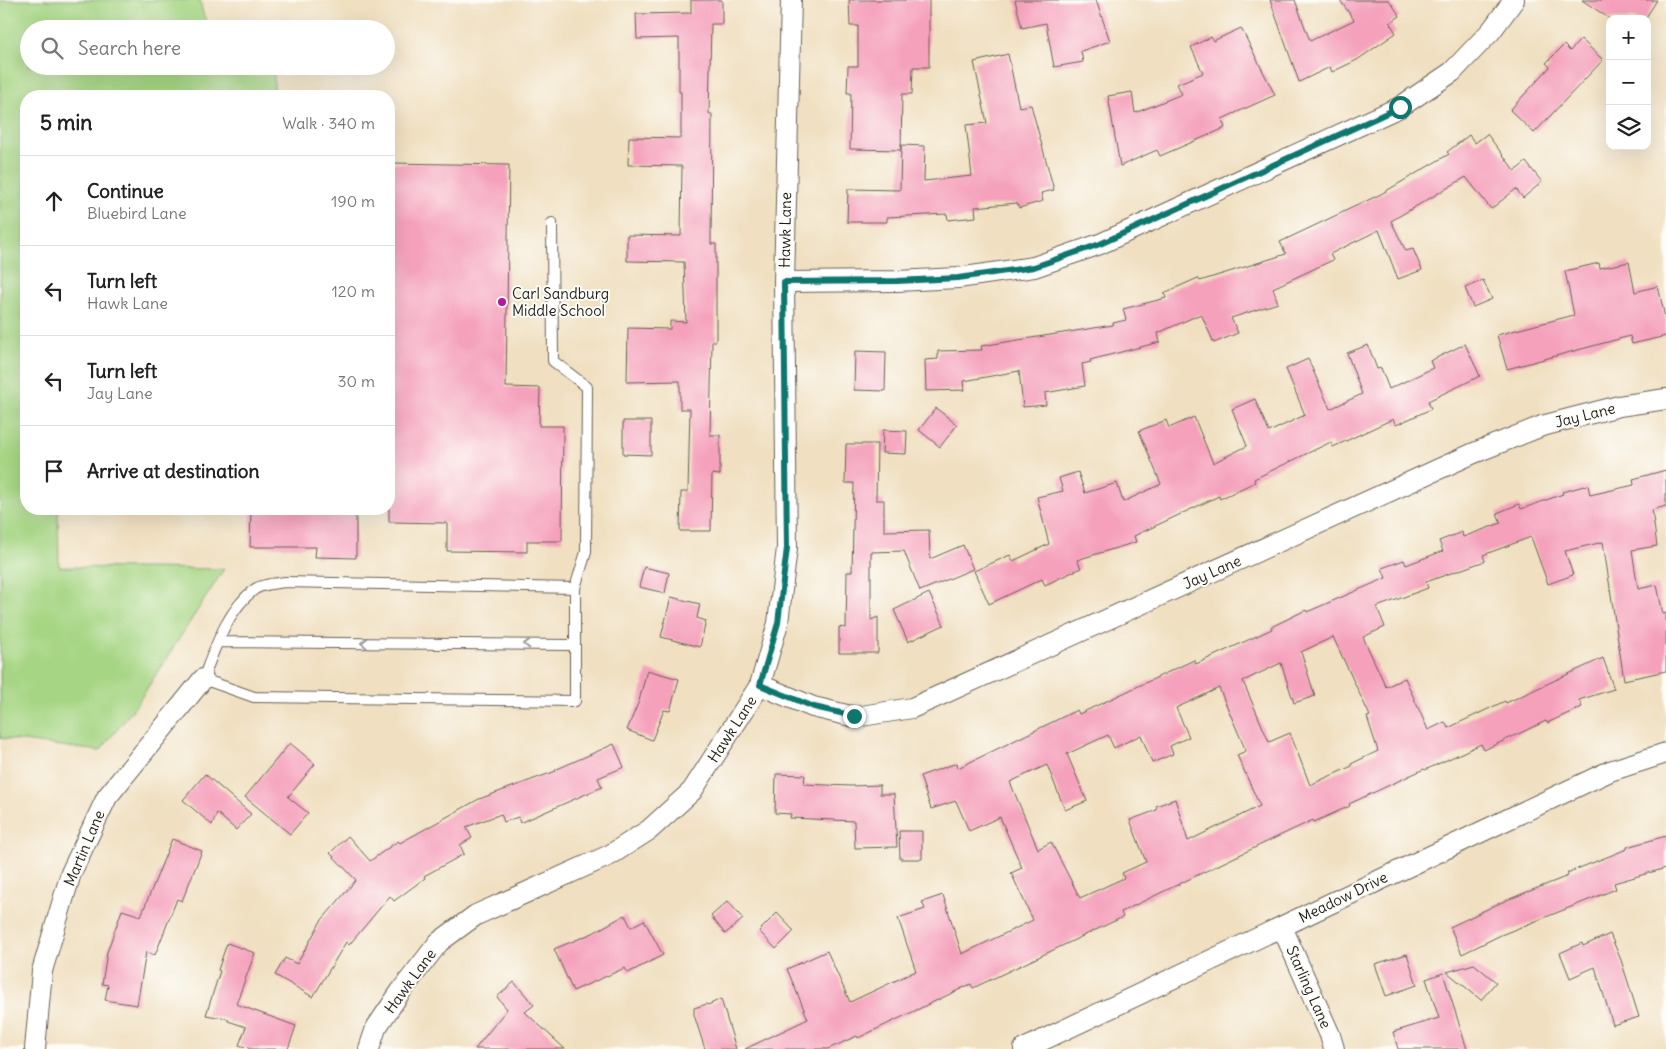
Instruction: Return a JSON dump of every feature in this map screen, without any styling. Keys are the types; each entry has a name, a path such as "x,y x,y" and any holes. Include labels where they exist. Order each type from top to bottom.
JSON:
{"street":[{"name":"Hawk Lane","path":"369,1049 376,1028 401,991 439,942 476,915 610,855 649,830 692,791 760,685 778,623 787,548 784,282 790,0"},
{"path":"784,282 897,281 967,277 1034,267 1100,244 1400,107 1452,72 1491,31 1514,0"},
{"name":"Jay Lane","path":"760,685 814,707 854,716 912,708 1474,453 1542,426 1619,406 1666,399"},
{"name":"Martin Lane","path":"36,1049 42,971 72,872 107,796 203,679"},
{"name":"Meadow Drive","path":"1024,1049 1602,775 1666,754"},
{"name":"Starling Lane","path":"1282,926 1330,1035 1334,1049"}],"lane":[{"path":"552,223 554,361 587,387 586,552 575,588 575,701 254,697 203,679 233,612 256,588 285,582 575,588"},
{"path":"218,642 575,645"}],"green space":[{"path":"0,0 200,0 206,20 20,20 20,75 274,75 274,90 20,90 20,515 58,515 59,567 224,569 135,707 100,751 0,738"}],"building":[{"path":"691,0 722,0 722,24 711,24 709,114 712,114 711,244 716,244 716,341 712,341 710,435 720,435 720,475 712,474 711,531 680,531 681,492 688,492 690,409 680,409 680,381 627,382 628,328 670,329 670,321 686,322 684,262 627,261 627,235 681,236 682,166 628,165 629,137 681,138 679,38 637,39 636,14 691,13"},
{"path":"849,0 929,0 929,67 913,67 912,94 902,94 901,150 850,149 851,93 847,93 848,66 858,66 858,26 850,26"},
{"path":"1015,0 1096,0 1110,41 1081,51 1083,62 1054,67 1046,23 1022,28"},
{"path":"1270,0 1295,0 1310,41 1354,20 1340,0 1389,0 1400,16 1390,23 1396,33 1357,60 1332,72 1330,67 1299,82"},
{"path":"1582,0 1657,0 1648,15 1606,16"},
{"path":"1241,28 1275,95 1222,119 1225,128 1160,156 1157,150 1120,166 1108,96 1132,92 1135,113 1182,94 1177,84 1203,73 1191,47 1211,37 1213,41"},
{"path":"1581,39 1603,60 1534,133 1510,110 1550,67 1546,63 1564,45 1570,51"},
{"path":"1008,54 1019,107 1031,105 1054,190 1041,193 1043,201 1019,208 1017,203 975,207 976,217 948,220 947,214 887,217 887,222 847,222 848,189 900,190 901,145 925,146 924,181 972,176 966,125 987,123 974,62"},
{"path":"1487,134 1515,171 1526,162 1542,182 1523,198 1516,189 1491,209 1466,177 1391,221 1406,251 1413,249 1422,270 1398,279 1379,230 1330,254 1333,260 1273,288 1278,303 1231,318 1238,333 1214,343 1201,314 1158,333 1160,342 1090,360 1091,362 1082,364 1085,386 1045,393 1046,405 1023,407 1019,371 964,381 965,390 926,391 925,360 938,359 938,351 982,350 981,346 1113,325 1113,323 1126,320 1123,309 1166,298 1164,293 1198,278 1200,281 1286,254 1280,242 1381,194 1449,154 1447,152 1469,135 1475,143"},
{"path":"395,163 509,165 506,387 540,388 539,426 563,426 562,541 527,541 527,552 447,551 447,523 389,522 389,515 395,515"},
{"path":"1629,262 1635,292 1658,286 1666,322 1666,336 1632,344 1630,336 1507,369 1497,335 1574,315 1565,271 1599,263 1600,268"},
{"path":"1483,280 1492,299 1473,307 1465,288"},
{"path":"1465,344 1480,376 1428,401 1431,409 1396,425 1393,419 1333,447 1331,442 1254,479 1255,482 1220,499 1219,496 1134,536 1136,542 1077,560 1081,568 1045,585 1042,579 989,604 974,571 1010,555 1013,561 1049,544 1037,497 1063,491 1059,478 1078,472 1085,493 1117,483 1123,502 1161,484 1139,431 1166,420 1169,428 1194,417 1213,463 1247,446 1232,409 1255,399 1269,432 1305,415 1286,369 1308,359 1330,409 1362,394 1347,353 1368,345 1377,369 1381,368 1389,389 1433,368 1430,361"},
{"path":"855,351 886,352 885,391 854,390"},
{"path":"936,408 957,425 940,447 919,430"},
{"path":"623,421 651,421 651,455 623,454"},
{"path":"883,430 907,431 906,454 882,453"},
{"path":"846,444 877,444 876,500 884,500 884,531 929,530 930,559 963,545 973,569 920,591 904,551 871,552 871,620 878,617 878,653 839,653 839,627 846,628 847,572 852,572 854,483 845,483"},
{"path":"1666,470 1666,506 1652,510 1657,546 1632,550 1638,589 1657,585 1663,614 1666,613 1666,671 1624,680 1603,542 1565,551 1573,575 1548,584 1531,537 1483,555 1485,561 1426,582 1428,588 1377,607 1385,627 1363,637 1386,687 1405,678 1428,730 1445,722 1448,728 1603,658 1614,689 1579,700 1582,707 1547,723 1546,721 1484,750 1481,744 1349,804 1350,806 1314,822 1313,820 1121,912 1123,917 973,988 971,984 858,1038 857,1036 828,1049 745,1049 808,1019 787,969 827,951 850,1002 916,971 898,918 925,909 922,902 943,895 962,954 1033,920 1011,873 1022,868 1000,817 969,831 956,801 931,809 920,776 957,763 958,768 1077,710 1079,714 1194,660 1196,664 1272,629 1271,627 1306,610 1307,612 1386,578 1382,568 1404,560 1406,565 1443,551 1439,541 1462,532 1463,537 1501,523 1497,513 1519,504 1521,509 1563,494 1562,492 1588,485 1590,495 1634,485 1633,479","holes":["1333,637 1370,716 1367,717 1378,751 1351,764 1352,766 1310,785 1290,733 1269,742 1243,681 1281,663 1294,703 1315,696 1301,652","1219,688 1246,751 1237,755 1260,806 1188,841 1175,799 1156,806 1157,810 1130,820 1146,862 1122,873 1124,878 1080,898 1051,842 1038,849 1010,782 1047,765 1065,810 1087,801 1067,754 1108,735 1114,748 1141,735 1152,763 1173,754 1170,746 1189,737 1176,708"]},
{"path":"251,515 356,515 356,558 315,557 316,547 250,547"},
{"path":"644,567 669,573 665,593 639,587"},
{"path":"929,593 944,625 908,642 894,610"},
{"path":"671,597 700,604 697,618 706,621 700,647 661,637"},
{"path":"647,670 679,679 670,711 664,710 652,740 627,730 639,701"},
{"path":"290,743 315,764 288,797 308,813 290,834 245,797"},
{"path":"614,744 624,767 598,778 602,787 520,823 518,817 504,822 501,814 466,827 472,838 460,845 464,854 424,876 425,878 394,901 390,896 349,945 346,942 313,997 275,975 285,958 297,964 321,921 356,880 330,853 348,836 370,861 398,841 400,843 479,799 556,771"},
{"path":"205,774 251,814 236,830 217,813 212,825 183,800"},
{"path":"776,774 805,775 804,784 880,785 880,794 894,794 897,847 855,848 854,821 790,818 791,814 775,813"},
{"path":"899,831 922,831 922,859 900,859"},
{"path":"1666,836 1666,868 1614,883 1616,889 1501,935 1462,954 1450,927 1502,902 1568,876 1567,873 1627,849 1627,847"},
{"path":"172,839 202,851 182,901 177,899 155,955 146,952 137,1005 105,1000 108,985 102,984 107,952 122,910 141,916"},
{"path":"728,901 743,919 725,934 711,916"},
{"path":"777,913 794,931 776,949 759,931"},
{"path":"625,915 631,927 644,920 663,955 628,973 625,968 573,991 554,949 593,933"},
{"path":"1610,934 1621,960 1639,1017 1613,1025 1595,967 1570,978 1560,953 1582,943 1583,946"},
{"path":"227,943 255,953 236,1004 296,1026 288,1049 251,1049 239,1045 246,1027 228,1021 228,1019 206,1015"},
{"path":"1407,954 1417,985 1386,996 1375,964"},
{"path":"1474,964 1496,982 1481,1000 1447,972"},
{"path":"1443,973 1467,1049 1398,1049 1393,1032 1439,1018 1426,979"},
{"path":"514,982 534,1005 525,1012 565,1049 475,1049 507,1009 497,997"},
{"path":"721,999 736,1049 705,1049 694,1015 694,1008 708,1005"}],"place":[{"name":"Carl Sandburg Middle School","path":"502,302"}],"route":[{"path":"854,716 814,707 760,685 778,623 787,548 784,282 897,281 958,278 1034,267 1100,244 1400,107"}]}
